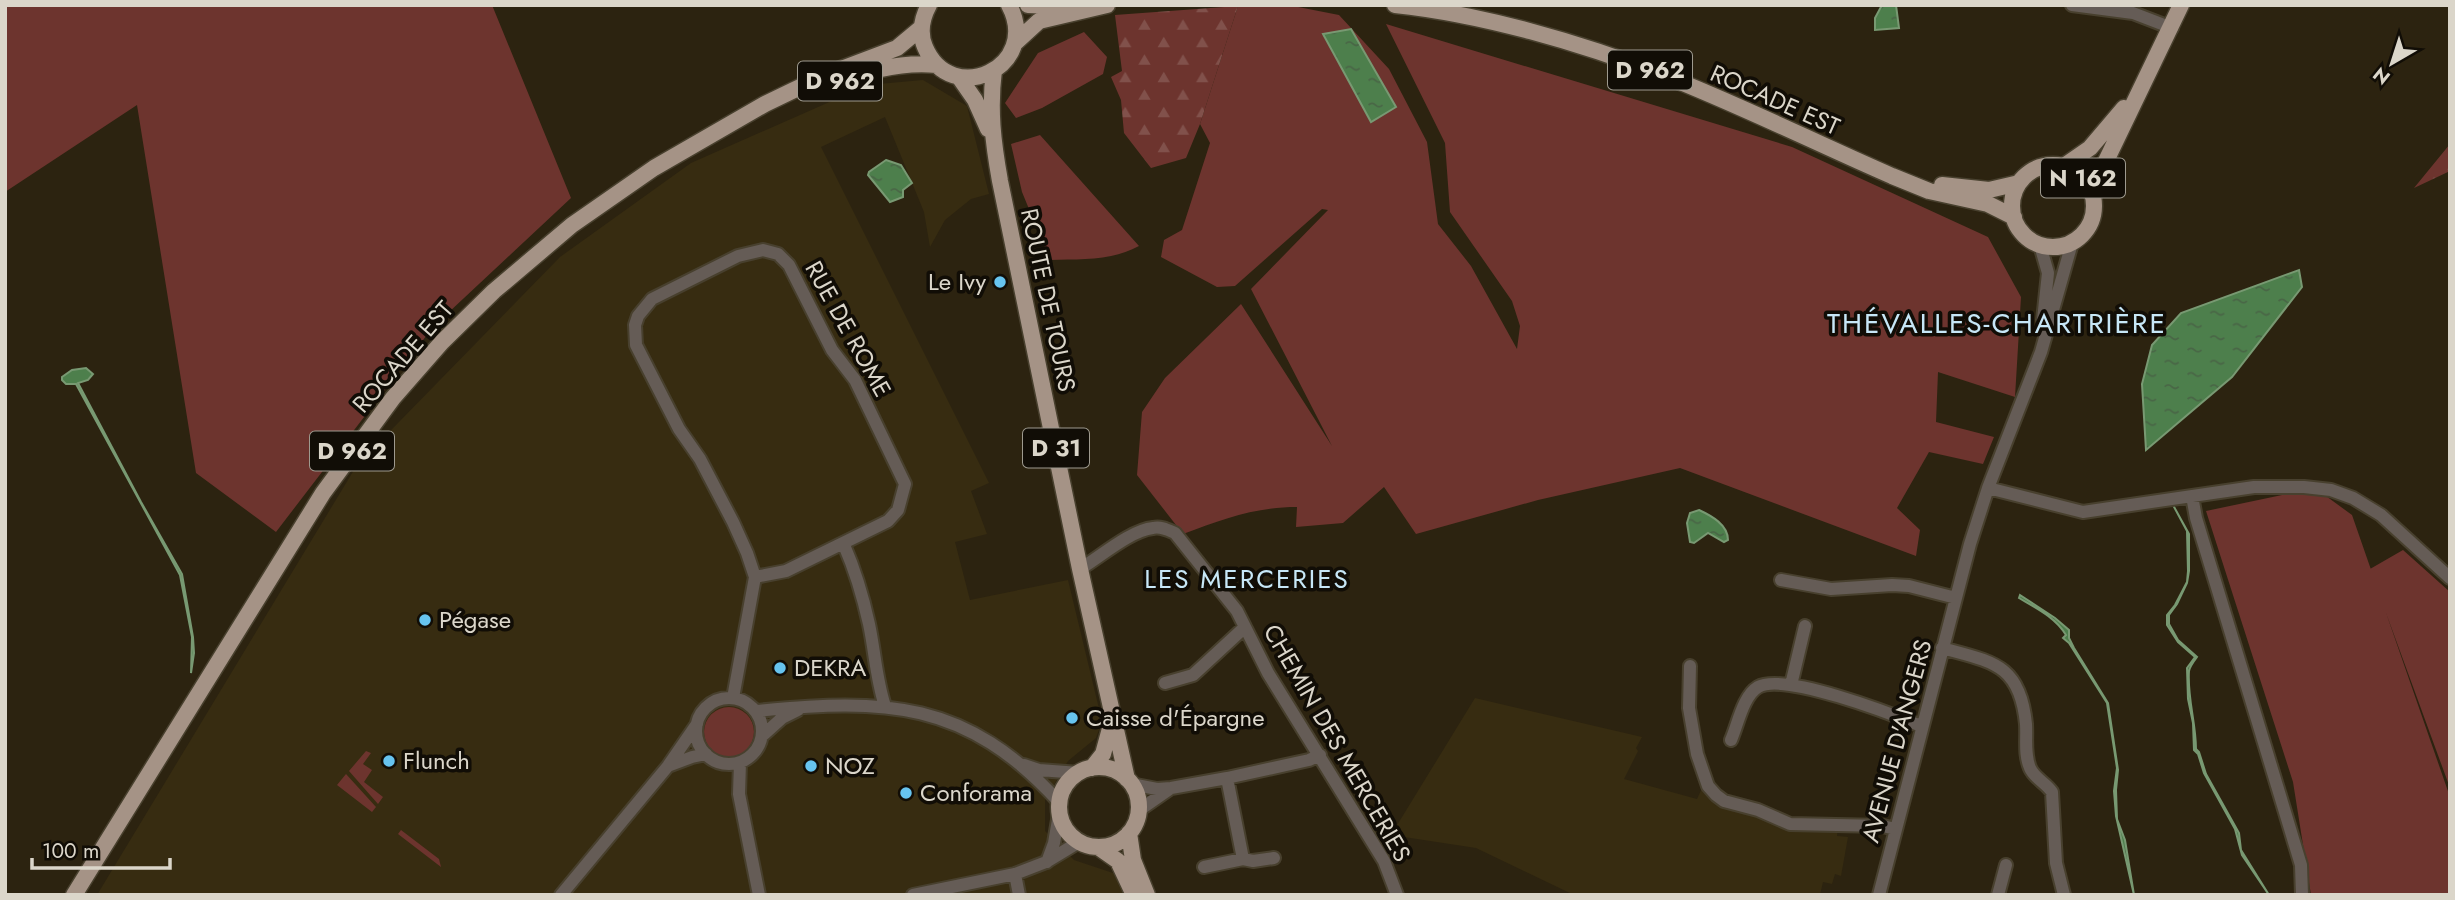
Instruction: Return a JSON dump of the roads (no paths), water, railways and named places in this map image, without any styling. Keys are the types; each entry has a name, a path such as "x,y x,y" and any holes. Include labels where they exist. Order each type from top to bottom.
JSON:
{"main road":[{"path":"929,5 921,28 923,42 937,65 959,77 976,77 995,71 1010,54 1015,43 1016,29 1009,5"},
{"path":"1028,5 1102,6"},
{"name":"ROCADE EST","path":"1395,5 1421,8 1556,39 1662,75 1929,191 1988,204 2014,217"},
{"path":"2093,194 2106,161 2181,5"},
{"path":"1015,43 1039,21 1102,6"},
{"name":"ROCADE EST","path":"74,895 293,538 358,443 442,342 494,291 572,225 665,161 823,76 897,48 921,28"},
{"name":"ROCADE EST","path":"747,115 768,110 827,85 872,70 903,64 937,65"},
{"name":"ROUTE DE TOURS","path":"995,71 990,102 993,141 1080,569 1129,782"},
{"name":"ROUTE DE TOURS","path":"959,77 975,100 993,141"},
{"path":"2064,166 2090,148 2141,87"},
{"name":"N 162","path":"2040,245 2024,234 2014,217 2013,200 2019,183 2034,170 2044,166 2064,166 2082,176 2093,194 2095,206 2089,228 2072,243"},
{"name":"ROCADE EST","path":"1892,176 1989,190 2019,183"},
{"path":"2040,245 2056,247 2072,243"},
{"name":"ROUTE DE TOURS","path":"1086,770 1103,754 1114,715"},
{"path":"1098,847 1115,844 1129,833 1138,811 1138,802 1129,782 1110,769 1086,770 1069,780 1063,790 1059,808 1063,825 1079,842 1098,847 1118,862 1133,888 1134,895"},
{"path":"1129,833 1133,860 1147,895"}],"street":[{"path":"2072,5 2133,13 2172,28"},
{"name":"AVENUE D'ANGERS","path":"1879,895 1921,726 1988,488 2040,352 2072,243"},
{"name":"AVENUE D'ANGERS","path":"2040,245 2048,273 2040,352"},
{"name":"RUE DE ROME","path":"763,250 778,254 789,265 832,350 855,380 905,484 898,510 888,522 786,571 755,577 733,522 700,459 657,388 636,345 635,334 638,316 652,299 738,256 763,250"},
{"path":"1988,488 2083,512 2254,487 2332,490 2353,498 2381,515 2450,578"},
{"path":"2192,496 2196,518 2301,865 2302,895"},
{"name":"CHEMIN DES MERCERIES","path":"1080,569 1134,535 1153,527 1165,528 1175,533 1237,611 1268,673 1384,861 1397,895"},
{"path":"844,545 859,585 885,706"},
{"path":"733,698 755,577"},
{"path":"1781,580 1831,589 1901,586 1956,597"},
{"path":"1791,685 1805,626"},
{"path":"1165,683 1193,676 1245,627"},
{"path":"1942,648 1999,667 2011,676 2017,686 2023,706 2027,759 2031,771 2052,792 2056,863 2064,893"},
{"path":"1690,666 1689,708 1697,754 1708,786 1716,795 1724,801 1758,810 1790,824 1895,828"},
{"path":"1731,740 1749,697 1758,687 1768,683 1791,685 1861,703 1921,726"},
{"path":"561,895 668,766 697,724 700,715 713,703 733,698 741,700 756,711 762,736 755,752 740,762 724,764"},
{"path":"762,736 782,718 805,706"},
{"path":"756,711 805,706 885,706 923,712 950,721 1018,762 1039,770 1086,770"},
{"path":"697,724 700,745 706,754 724,764 739,794"},
{"path":"668,766 706,754"},
{"path":"1129,782 1157,789 1171,788 1309,760 1320,755"},
{"path":"740,762 739,794 759,895"},
{"path":"1018,762 1059,808 1054,844 1046,862"},
{"path":"1227,778 1243,859"},
{"path":"1138,811 1171,788"},
{"path":"913,895 1015,874 1046,862 1079,842"},
{"path":"1204,867 1243,859 1254,861 1274,858"},
{"path":"1998,895 2006,865"},
{"path":"1015,874 1019,895"}],"water":[{"path":"1882,5 1896,5 1899,28 1875,30 1875,18"},
{"path":"1351,29 1396,107 1371,122 1323,34"},
{"path":"886,160 901,165 912,183 903,190 903,197 890,202 868,175"},
{"path":"2299,270 2302,287 2232,377 2146,450 2142,384 2152,345 2181,313"},
{"path":"86,368 93,374 88,380 78,383 182,574 193,637 191,673 192,637 180,575 76,384 66,384 62,380 62,377 72,370"},
{"path":"2173,505 2189,534 2189,571 2187,583 2169,615 2169,624 2178,640 2197,657 2190,669 2189,681 2196,749 2206,774 2239,833 2241,850 2269,895 2242,855 2235,829 2204,773 2194,750 2187,668 2195,657 2178,642 2167,625 2167,615 2187,582 2188,571 2187,531"},
{"path":"1699,510 1722,525 1728,540 1724,542 1708,533 1694,543 1690,542 1687,523 1690,513"},
{"path":"2020,595 2069,630 2069,638 2074,648 2108,703 2118,770 2117,819 2125,840 2134,895 2116,816 2114,791 2117,768 2107,703 2069,643 2063,638 2066,635 2062,629 2045,614 2019,598"}],"place":[{"name":"Le Ivy","path":"1000,282"},
{"name":"Pégase","path":"425,620"},
{"name":"DEKRA","path":"780,668"},
{"name":"Caisse d'Épargne","path":"1072,718"},
{"name":"Flunch","path":"389,761"},
{"name":"NOZ","path":"811,766"},
{"name":"Conforama","path":"906,793"}],"district":[{"name":"THÉVALLES-CHARTRIÈRE","path":"1997,323"},
{"name":"LES MERCERIES","path":"1247,579"}]}
